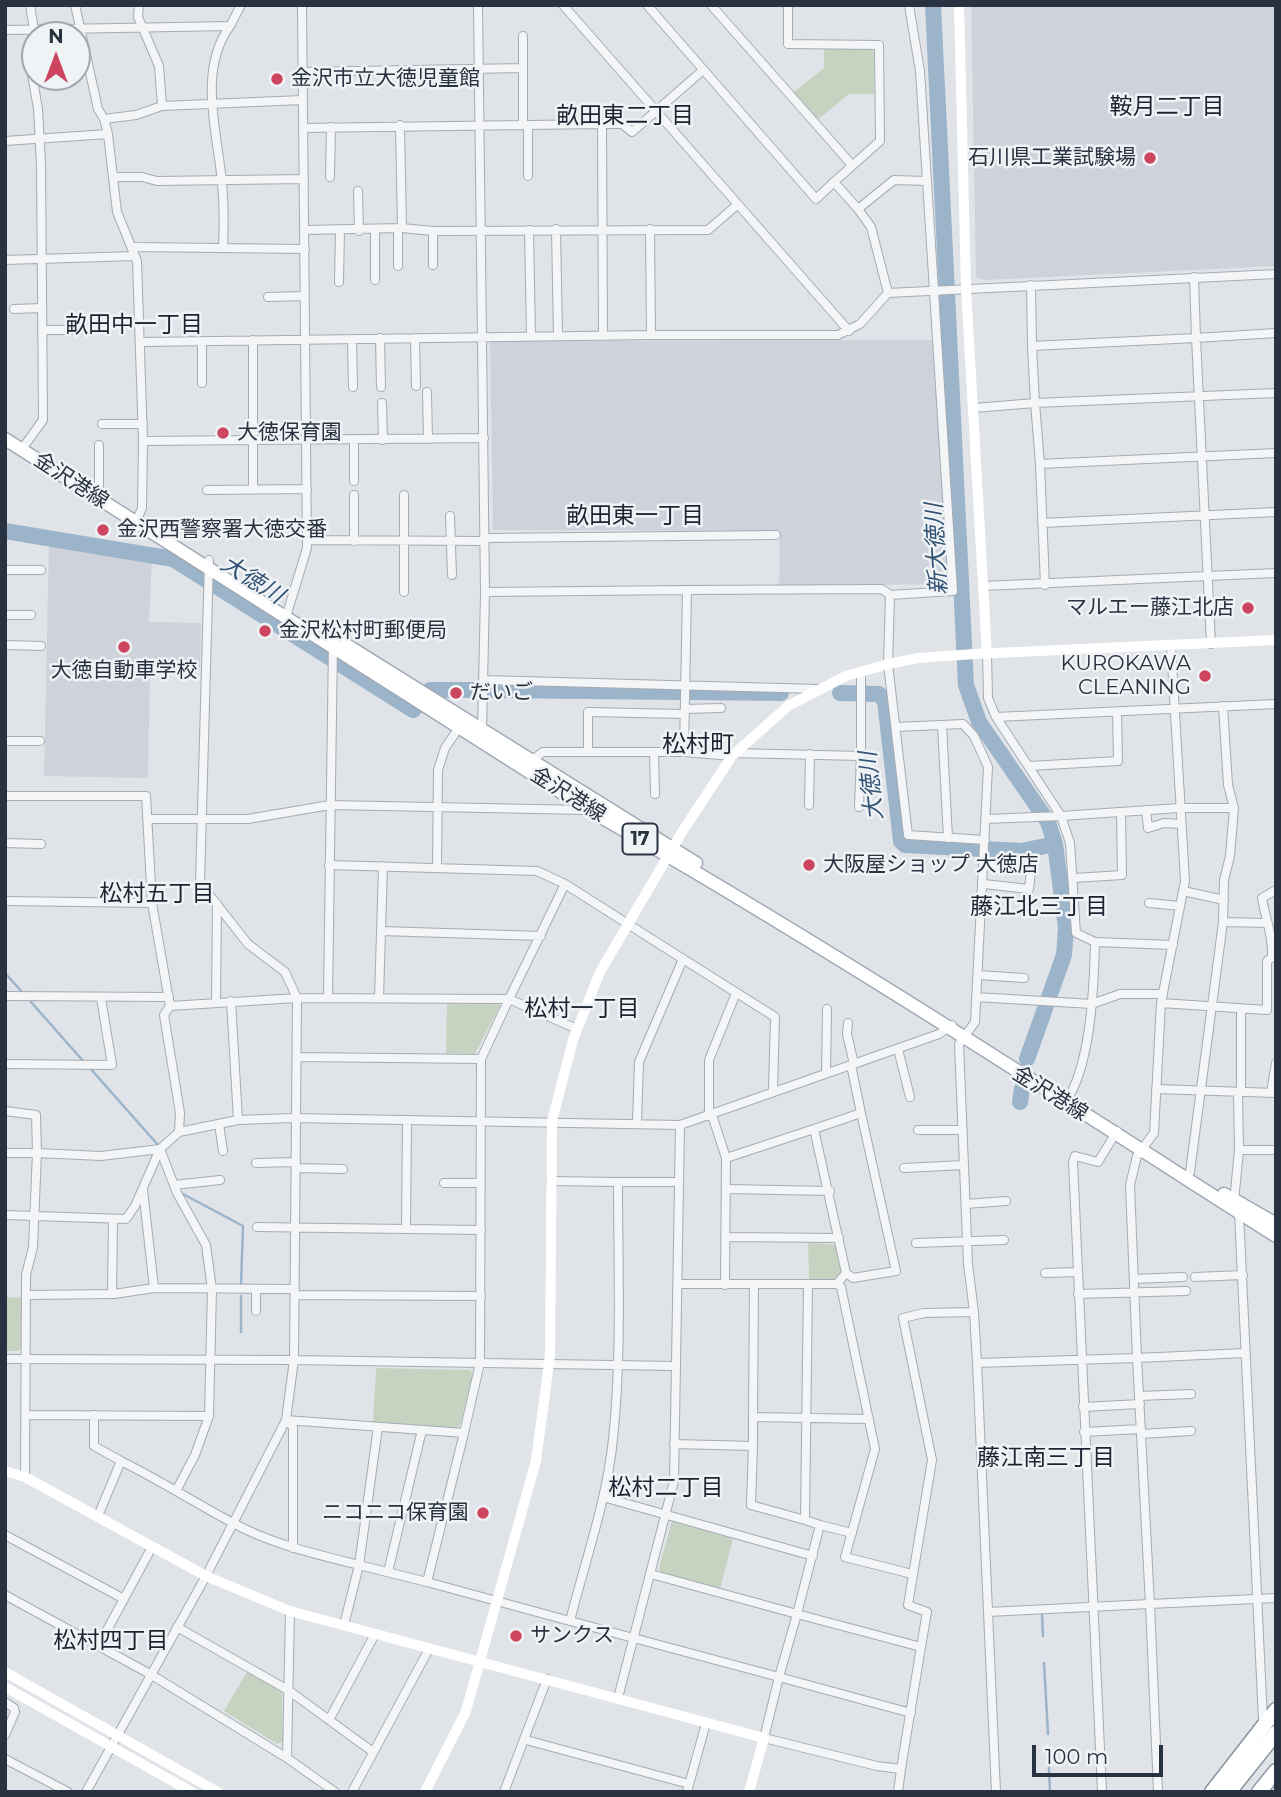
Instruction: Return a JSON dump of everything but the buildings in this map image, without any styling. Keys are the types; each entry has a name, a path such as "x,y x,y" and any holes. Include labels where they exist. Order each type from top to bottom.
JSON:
{"highway":[{"path":"1229,1792 1272,1732 1276,1710"},
{"path":"1212,1792 1272,1732"},
{"path":"1259,1792 1276,1771"}],"main road":[{"name":"金沢港線","path":"5,430 24,446 138,519 208,572 288,613 333,651 460,726 482,735"},
{"name":"金沢港線","path":"5,439 24,446"},
{"name":"金沢港線","path":"333,651 482,735 671,852 1188,1176 1276,1236"},
{"name":"金沢港線","path":"527,764 589,810 671,852"},
{"name":"金沢港線","path":"1235,1207 1276,1224"}],"street":[{"path":"139,5 141,26 159,66 162,106"},
{"path":"223,248 222,180 210,104 220,39 241,5"},
{"path":"288,613 307,540 302,5"},
{"path":"478,5 485,539 482,735"},
{"path":"563,5 849,331"},
{"path":"647,5 816,199 880,141 879,45 788,44 788,5"},
{"path":"711,5 852,165"},
{"path":"485,592 882,589 890,595 953,591 939,289 927,181 920,71 909,5"},
{"path":"959,5 966,288 988,698 996,718 1029,766 1070,843 1076,933 1096,942 1173,946"},
{"path":"91,28 230,26"},
{"path":"523,36 528,176"},
{"path":"302,72 523,68"},
{"path":"303,128 622,124 632,132 702,71"},
{"path":"91,80 108,134 117,212 135,252 142,342 144,440 138,519"},
{"path":"24,446 43,420 40,139 35,91"},
{"path":"104,118 136,116 162,106 302,100"},
{"path":"602,124 603,335"},
{"path":"398,266 400,125"},
{"path":"331,127 331,177"},
{"path":"5,141 108,134"},
{"path":"114,177 304,179"},
{"path":"858,209 894,180 927,181"},
{"path":"834,182 872,227 888,293"},
{"path":"358,191 359,231"},
{"path":"305,230 708,230 737,205"},
{"path":"556,229 558,335"},
{"path":"650,229 651,335"},
{"path":"340,230 340,282"},
{"path":"529,230 531,336"},
{"path":"375,231 375,280"},
{"path":"433,231 433,265"},
{"path":"5,260 223,248 305,249"},
{"path":"142,342 558,335 838,335 860,324 888,293 1276,274"},
{"path":"1194,277 1200,457 1211,644"},
{"path":"1031,285 1045,585"},
{"path":"268,298 306,296"},
{"path":"15,309 42,308"},
{"path":"42,330 79,330"},
{"path":"1032,346 1276,333"},
{"path":"380,338 381,387"},
{"path":"415,338 416,386"},
{"path":"352,339 353,387"},
{"path":"253,340 253,490"},
{"path":"202,341 202,383"},
{"path":"427,392 428,439"},
{"path":"974,408 1035,402 1276,393"},
{"path":"382,403 383,440"},
{"path":"102,424 143,424"},
{"path":"144,440 484,439"},
{"path":"354,440 354,481"},
{"path":"97,493 99,445"},
{"path":"1040,464 1276,453"},
{"path":"207,490 307,489"},
{"path":"354,495 354,541"},
{"path":"404,495 404,592"},
{"path":"1042,523 1276,512"},
{"path":"450,516 452,576"},
{"path":"307,540 451,542 485,539 776,535"},
{"path":"5,570 41,570"},
{"path":"88,1791 206,1576 286,1420 294,1360 297,998 285,972 248,944 200,883 208,572"},
{"path":"984,586 1276,573"},
{"path":"684,752 687,590"},
{"path":"890,595 888,664 908,835 948,838 985,846"},
{"path":"5,615 31,615"},
{"path":"425,1792 466,1711 482,1663 536,1461 549,1365 552,1121 577,1029 600,972 733,754 788,706 818,689 888,664 974,654 1276,640"},
{"path":"5,645 41,646"},
{"path":"1158,1792 1130,1185 1142,1148 1154,1133 1162,998 1183,891 1171,646"},
{"path":"328,998 333,651"},
{"path":"859,807 861,672"},
{"path":"484,680 818,689"},
{"path":"996,718 1276,704"},
{"path":"1188,1176 1202,1090 1210,1007 1223,922 1234,808 1228,785 1223,706"},
{"path":"588,750 588,712 685,712 721,708"},
{"path":"1029,766 1118,761 1116,712"},
{"path":"896,727 963,724 974,736 988,767 975,1022 959,1044 968,1242 977,1363 996,1792"},
{"path":"942,725 948,838"},
{"path":"437,867 438,770 445,748 460,726"},
{"path":"5,741 40,741"},
{"path":"527,764 543,752 588,750 861,755"},
{"path":"654,752 655,793"},
{"path":"809,805 810,754"},
{"path":"5,796 146,796 152,903 169,1001 164,1015 180,1114 179,1132"},
{"path":"147,819 248,819 330,805 589,810"},
{"path":"986,819 1179,808 1234,808"},
{"path":"1146,810 1147,828 1164,823 1181,824"},
{"path":"1074,878 1122,875 1121,811"},
{"path":"5,843 41,844"},
{"path":"329,865 537,870 565,884 775,1017 773,1090"},
{"path":"984,865 1031,871 1030,889 984,884"},
{"path":"379,998 383,866"},
{"path":"427,1582 480,1363 481,1059 565,884"},
{"path":"976,997 1054,1004 1093,1004 1120,994 1210,1007 1271,1010 1267,961 1274,955 1262,898 1276,890"},
{"path":"1183,891 1224,900"},
{"path":"5,901 152,903"},
{"path":"1149,903 1180,906"},
{"path":"216,1002 217,904"},
{"path":"1223,922 1266,923"},
{"path":"381,931 541,936"},
{"path":"1067,1100 1075,1090 1093,1004 1096,942"},
{"path":"637,1122 639,1062 683,959"},
{"path":"978,975 1024,978"},
{"path":"725,1285 726,1158 710,1116 709,1060 736,993"},
{"path":"5,996 216,1002 297,998 509,999 577,1029"},
{"path":"5,1063 112,1066 102,998"},
{"path":"231,1001 239,1120"},
{"path":"826,1073 827,1009"},
{"path":"1241,1009 1239,1150 1235,1207 1243,1275 1263,1720 1272,1732"},
{"path":"814,1129 830,1191 846,1273 853,1278 895,1271 861,1114 847,1034 848,1023"},
{"path":"5,1215 126,1219 143,1190 160,1149 179,1132 239,1120 297,1118 407,1122 637,1122 680,1125 710,1116 773,1090 898,1049 951,1027"},
{"path":"898,1049 910,1097"},
{"path":"297,1057 481,1059"},
{"path":"1156,1089 1274,1093 1276,1063"},
{"path":"5,1111 36,1115 33,1247 26,1275 25,1477"},
{"path":"726,1158 861,1114"},
{"path":"406,1228 407,1122"},
{"path":"219,1124 223,1151"},
{"path":"618,1698 674,1481 680,1125"},
{"path":"918,1130 963,1130"},
{"path":"1102,1792 1073,1162 1075,1156 1098,1162 1117,1132"},
{"path":"5,1153 101,1156 160,1149"},
{"path":"160,1149 174,1185 206,1245 212,1289 209,1416 195,1455 177,1489"},
{"path":"1239,1150 1276,1150"},
{"path":"256,1163 342,1169"},
{"path":"904,1168 964,1165"},
{"path":"174,1185 220,1180"},
{"path":"551,1181 677,1182"},
{"path":"570,1621 603,1497 613,1441 618,1366 618,1182"},
{"path":"444,1184 480,1184"},
{"path":"726,1189 830,1191"},
{"path":"143,1190 154,1289"},
{"path":"966,1204 1006,1201"},
{"path":"112,1294 113,1219"},
{"path":"257,1227 481,1230"},
{"path":"725,1237 839,1238"},
{"path":"916,1243 1004,1240"},
{"path":"1045,1273 1077,1272"},
{"path":"837,1284 846,1273"},
{"path":"1195,1277 1243,1275"},
{"path":"1134,1279 1183,1277"},
{"path":"754,1283 751,1505 852,1533"},
{"path":"677,1284 837,1284 841,1287 875,1449 845,1557 912,1574"},
{"path":"805,1520 808,1284"},
{"path":"27,1295 112,1294 154,1289 257,1289 481,1296"},
{"path":"257,1289 257,1311"},
{"path":"1078,1294 1186,1291"},
{"path":"898,1792 928,1612 908,1605 932,1460 903,1318 925,1313 974,1312"},
{"path":"977,1363 1245,1353"},
{"path":"5,1359 210,1359 675,1366"},
{"path":"1083,1407 1191,1394"},
{"path":"27,1415 209,1416"},
{"path":"94,1415 94,1446 177,1489 232,1523 293,1548 911,1713"},
{"path":"753,1418 869,1419"},
{"path":"286,1420 464,1433"},
{"path":"286,1420 293,1427 293,1548"},
{"path":"344,1625 359,1565 378,1427"},
{"path":"388,1572 422,1430"},
{"path":"1084,1432 1191,1431"},
{"path":"674,1444 752,1446"},
{"path":"98,1516 121,1461"},
{"path":"5,1471 25,1477 206,1576 290,1611 764,1738 877,1766 901,1769"},
{"path":"603,1497 813,1556"},
{"path":"749,1792 820,1525"},
{"path":"5,1535 124,1599"},
{"path":"99,1645 152,1547"},
{"path":"651,1574 921,1647"},
{"path":"5,1595 150,1674 287,1758 335,1792"},
{"path":"988,1612 1276,1598"},
{"path":"287,1758 290,1611"},
{"path":"177,1627 288,1690 373,1752"},
{"path":"329,1720 375,1634"},
{"path":"352,1792 429,1649"},
{"path":"5,1672 218,1792"},
{"path":"504,1792 547,1679"},
{"path":"5,1686 192,1792"},
{"path":"5,1735 23,1697"},
{"path":"5,1702 15,1708 15,1712"},
{"path":"526,1740 688,1788 706,1723"},
{"path":"5,1759 68,1792"}],"shaded area":[{"path":"971,5 1276,5 1276,266 985,280 976,277"},
{"path":"933,340 949,579 945,584 779,586 780,531 493,530 490,341"},
{"name":"大徳自動車学校","path":"49,541 152,559 149,622 201,623 200,671 150,671 148,778 44,776"}],"green space":[{"path":"824,49 871,49 875,53 874,94 849,94 817,120 794,92 824,68"},
{"path":"447,1003 497,1003 500,1006 475,1054 446,1053"},
{"path":"808,1242 837,1245 842,1271 831,1282 809,1280"},
{"path":"5,1297 23,1298 23,1344 19,1351 5,1351"},
{"path":"376,1368 470,1370 473,1374 460,1425 456,1428 373,1422"},
{"path":"672,1521 733,1539 720,1589 661,1572 659,1568"},
{"path":"248,1670 282,1692 283,1742 277,1744 224,1711"}],"water":[{"path":"927,5 940,5 940,49 931,51"}],"waterway":[{"name":"新大徳川","path":"933,5 966,685 979,722 1048,822 1055,844 1066,928 1064,955 1027,1059"},
{"name":"大徳川","path":"5,531 173,559 413,710 415,708"},
{"name":"大徳川","path":"430,690 480,690"},
{"name":"大徳川","path":"492,690 679,692"},
{"name":"大徳川","path":"689,692 781,693"},
{"name":"大徳川","path":"840,693 879,694 885,701 901,841 905,845 1021,851 1055,844"},
{"path":"5,973 22,992"},
{"path":"31,1002 84,1062"},
{"path":"89,1067 158,1145"},
{"name":"新大徳川","path":"1020,1102 1022,1089"},
{"path":"183,1194 243,1226 241,1284"},
{"path":"241,1296 241,1332"},
{"path":"1042,1614 1043,1636"},
{"path":"1044,1663 1048,1734"},
{"path":"1048,1747 1050,1792"}],"place":[{"name":"金沢市立大徳児童館","path":"277,79"},
{"name":"石川県工業試験場","path":"1150,158"},
{"name":"大徳保育園","path":"223,433"},
{"name":"金沢西警察署大徳交番","path":"103,530"},
{"name":"マルエー藤江北店","path":"1248,608"},
{"name":"金沢松村町郵便局","path":"265,631"},
{"name":"大徳自動車学校","path":"124,647"},
{"name":"KUROKAWA CLEANING","path":"1205,676"},
{"name":"だいご","path":"456,693"},
{"name":"大阪屋ショップ 大徳店","path":"809,865"},
{"name":"ニコニコ保育園","path":"483,1513"},
{"name":"サンクス","path":"516,1636"}],"district":[{"name":"鞍月二丁目","path":"1167,107"},
{"name":"畝田東二丁目","path":"625,116"},
{"name":"畝田中一丁目","path":"134,325"},
{"name":"畝田東一丁目","path":"635,516"},
{"name":"松村町","path":"698,745"},
{"name":"松村五丁目","path":"157,894"},
{"name":"藤江北三丁目","path":"1039,907"},
{"name":"松村一丁目","path":"582,1009"},
{"name":"藤江南三丁目","path":"1046,1458"},
{"name":"松村二丁目","path":"666,1488"},
{"name":"松村四丁目","path":"111,1641"}]}
